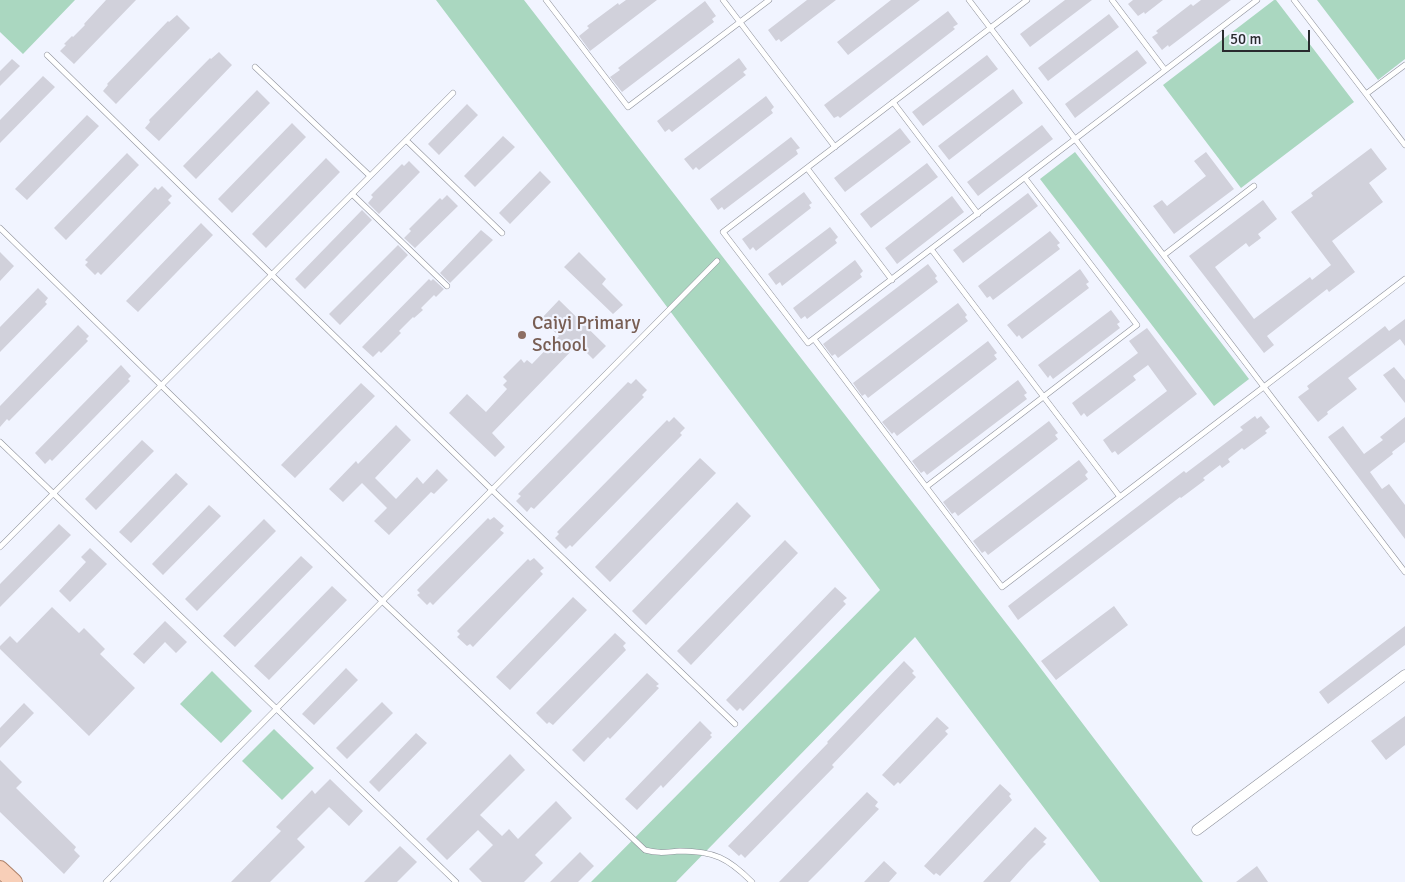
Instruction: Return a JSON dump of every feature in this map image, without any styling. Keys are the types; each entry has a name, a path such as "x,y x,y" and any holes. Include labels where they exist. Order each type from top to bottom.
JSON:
{"main road":[{"path":"0,869 14,882"}],"street":[{"path":"1197,830 1405,675"}],"lane":[{"path":"546,0 628,108 769,0"},
{"path":"723,0 835,147"},
{"path":"969,0 1405,572"},
{"path":"1027,0 723,232 808,343 1257,0"},
{"path":"1112,0 1165,70"},
{"path":"1294,0 1405,145"},
{"path":"48,55 734,724"},
{"path":"1366,94 1405,65"},
{"path":"255,67 370,176"},
{"path":"0,547 452,93"},
{"path":"893,102 978,214"},
{"path":"406,140 502,233"},
{"path":"807,168 892,280"},
{"path":"926,487 1137,325 1025,178"},
{"path":"1164,255 1254,186"},
{"path":"352,194 447,286"},
{"path":"0,228 382,601 645,850 658,853 679,851 705,852 719,857 737,868 752,882"},
{"path":"931,249 1120,497"},
{"path":"106,882 717,260"},
{"path":"814,339 1002,587 1405,279"},
{"path":"0,442 456,882"}],"green space":[{"path":"0,0 75,0 23,54 0,32"},
{"path":"436,0 524,0 1023,645 1203,882 1100,882 915,637 676,882 591,882 880,590"},
{"path":"1276,0 1354,102 1241,188 1163,85"},
{"path":"1317,0 1405,0 1405,59 1378,80"},
{"path":"1075,152 1249,379 1214,406 1040,179"},
{"path":"212,671 252,711 221,743 180,704"},
{"path":"274,729 314,768 282,800 242,761"}],"building":[{"path":"106,0 136,0 74,64 60,51 66,45 64,44 85,25"},
{"path":"626,0 657,0 590,51 579,36 589,28 587,26 618,3 619,5"},
{"path":"807,0 836,0 781,42 779,39 776,41 768,30"},
{"path":"891,0 920,0 848,55 837,42"},
{"path":"1065,0 1092,0 1030,47 1020,34"},
{"path":"1133,0 1163,0 1145,14 1144,12 1138,16 1128,4"},
{"path":"1201,0 1231,0 1169,47 1168,45 1162,50 1152,37 1158,33 1156,31 1191,4 1193,6"},
{"path":"705,1 716,16 712,19 714,22 622,92 610,77 620,70 618,68"},
{"path":"948,11 958,24 953,27 955,29 840,118 838,116 834,118 824,105"},
{"path":"1109,14 1119,27 1048,81 1038,68"},
{"path":"177,15 190,28 116,104 103,91 107,84 168,21"},
{"path":"1137,50 1147,63 1075,118 1065,104"},
{"path":"219,52 232,65 159,141 145,128 150,122 149,120 210,58"},
{"path":"987,55 998,69 923,126 912,112"},
{"path":"739,58 747,69 743,72 746,75 672,132 669,129 665,132 657,121"},
{"path":"12,59 20,66 0,86 0,71"},
{"path":"43,76 55,87 0,143 0,120"},
{"path":"1013,89 1023,103 949,160 938,146"},
{"path":"257,90 270,103 196,179 183,166"},
{"path":"766,96 774,107 771,110 773,113 699,170 696,167 693,170 684,159"},
{"path":"467,104 478,115 439,155 428,144"},
{"path":"87,115 99,126 27,200 15,189"},
{"path":"292,123 306,137 232,213 218,199"},
{"path":"1042,125 1053,139 978,196 967,182"},
{"path":"900,128 911,142 845,192 834,178"},
{"path":"503,136 515,147 475,187 464,176"},
{"path":"791,137 800,148 796,150 798,154 724,210 722,207 718,210 710,199"},
{"path":"1371,148 1387,169 1369,183 1383,202 1332,241 1355,272 1329,292 1327,289 1267,336 1274,345 1264,353 1189,256 1263,200 1277,219 1258,234 1261,238 1249,247 1246,243 1215,267 1254,319 1310,277 1312,280 1331,265 1291,212 1313,196 1311,193"},
{"path":"1206,152 1234,189 1174,234 1153,206 1162,200 1167,206 1206,176 1194,161"},
{"path":"127,153 139,165 66,240 54,228"},
{"path":"326,158 340,172 266,248 252,234"},
{"path":"409,161 420,172 379,214 368,203 373,197 371,195 402,164 404,166"},
{"path":"927,163 938,177 871,228 860,214"},
{"path":"540,171 551,182 510,224 499,213"},
{"path":"162,186 172,196 168,200 171,203 101,275 98,272 95,275 85,265 88,262 85,260 155,187 158,190"},
{"path":"804,192 812,203 809,205 811,208 756,251 753,247 750,250 742,239"},
{"path":"1028,193 1038,206 963,263 953,250"},
{"path":"447,195 458,206 415,248 404,238 411,231 409,229 440,198 442,200"},
{"path":"952,196 964,212 897,264 885,248"},
{"path":"362,210 372,220 305,289 295,279"},
{"path":"201,223 213,235 138,312 126,301"},
{"path":"830,227 838,237 835,240 837,243 782,286 780,282 776,285 768,274"},
{"path":"481,230 493,240 450,283 440,273"},
{"path":"1050,231 1060,243 1057,245 1060,249 993,300 990,296 987,298 978,286"},
{"path":"398,245 408,255 340,325 329,314"},
{"path":"0,252 14,266 0,281"},
{"path":"579,252 606,279 602,284 623,305 613,314 564,267"},
{"path":"855,260 863,271 860,274 862,277 807,319 805,316 801,319 793,308"},
{"path":"928,264 937,276 935,278 938,282 838,358 835,354 832,356 823,344"},
{"path":"1080,269 1089,282 1086,284 1089,288 1022,339 1019,335 1017,337 1007,325"},
{"path":"429,279 431,281 433,279 444,289 436,297 434,295 421,308 423,310 399,331 401,333 381,353 379,351 373,357 362,347"},
{"path":"38,288 48,298 45,302 47,304 0,352 0,327"},
{"path":"559,300 606,346 593,359 578,344 492,433 505,447 495,457 449,413 467,394 486,412 507,389 503,385 507,381 503,377 521,359 524,363 527,360 532,364 559,336 541,319"},
{"path":"958,303 967,315 965,317 968,321 868,398 865,394 862,396 853,383"},
{"path":"1111,310 1120,322 1117,324 1120,328 1053,379 1050,375 1048,378 1038,365"},
{"path":"1405,319 1405,346 1400,339 1348,378 1357,389 1327,412 1328,414 1318,422 1298,397 1309,389 1307,386 1385,326 1389,331"},
{"path":"78,325 89,336 86,339 88,341 9,421 7,419 0,427 0,406"},
{"path":"1147,328 1197,394 1118,455 1115,451 1112,453 1103,440 1167,391 1148,365 1133,376 1136,380 1087,417 1084,413 1081,416 1072,403 1138,353 1129,341"},
{"path":"988,341 997,353 994,355 997,359 897,436 894,432 892,434 882,422"},
{"path":"121,365 131,376 128,379 130,381 52,461 50,459 45,464 35,453"},
{"path":"1394,367 1405,380 1405,403 1383,375"},
{"path":"636,379 647,390 642,395 644,397 534,509 531,507 527,512 516,501 521,496 518,494 628,382 631,384"},
{"path":"1018,380 1027,393 1024,395 1027,399 927,475 924,471 921,473 912,461"},
{"path":"361,383 375,396 295,478 281,465"},
{"path":"1255,416 1257,419 1261,416 1270,427 1265,431 1267,433 1244,450 1242,448 1228,459 1230,462 1222,468 1220,465 1203,478 1205,480 1018,620 1008,606 1184,471 1186,473 1243,430 1240,427"},
{"path":"674,417 685,428 680,433 682,435 572,547 570,545 566,549 555,538 559,534 557,532 667,420 669,422"},
{"path":"1405,417 1405,442 1370,472 1382,489 1389,484 1405,505 1405,539 1328,437 1343,426 1364,454 1383,440 1380,437"},
{"path":"1049,421 1058,433 1055,435 1058,439 958,516 955,512 952,514 943,502"},
{"path":"396,425 411,440 375,478 396,499 417,477 423,484 437,469 448,480 434,494 431,492 389,535 374,521 387,508 362,483 343,502 329,489 356,461 358,464"},
{"path":"142,440 154,451 96,510 85,499"},
{"path":"700,458 716,473 610,582 595,567"},
{"path":"1079,460 1088,472 1085,475 1088,479 988,555 985,551 982,553 973,541"},
{"path":"176,473 188,484 131,543 119,532"},
{"path":"737,502 751,516 646,625 632,611"},
{"path":"209,505 221,516 163,575 152,564"},
{"path":"494,517 504,526 500,530 504,533 433,605 430,602 427,605 417,595 420,593 417,590 488,518 490,520"},
{"path":"264,519 276,531 197,611 185,599"},
{"path":"59,524 71,535 0,607 0,584"},
{"path":"785,540 798,553 691,665 677,651"},
{"path":"90,548 107,564 70,602 59,591 86,562 81,557"},
{"path":"301,556 313,567 235,647 223,636"},
{"path":"534,558 544,568 540,571 543,574 473,647 470,644 467,646 457,637 460,634 457,631 528,559 530,561"},
{"path":"332,586 347,600 269,680 254,666"},
{"path":"835,587 847,598 843,601 846,604 743,711 740,708 737,711 726,700"},
{"path":"573,597 587,610 510,690 496,677"},
{"path":"1114,606 1128,625 1056,680 1041,661"},
{"path":"52,607 79,633 84,628 105,649 100,654 135,688 89,736 0,649 0,646 10,636 17,643"},
{"path":"165,621 187,642 176,653 165,642 144,664 133,654"},
{"path":"1405,626 1405,645 1328,704 1319,692"},
{"path":"615,633 626,643 623,646 626,650 553,725 549,722 547,724 536,713"},
{"path":"904,661 914,671 912,673 916,677 832,765 834,767 745,858 741,854 739,856 728,846"},
{"path":"346,668 358,680 314,725 302,714"},
{"path":"647,673 659,684 656,686 659,688 610,739 608,737 584,762 572,750"},
{"path":"382,702 393,713 347,759 336,748"},
{"path":"24,703 34,713 0,748 0,728"},
{"path":"1405,716 1405,745 1386,760 1371,741"},
{"path":"937,717 949,728 945,731 948,734 900,784 898,782 894,786 882,775"},
{"path":"700,721 712,733 710,735 712,737 663,788 661,785 637,810 625,799"},
{"path":"416,733 427,743 379,792 369,782"},
{"path":"510,754 525,770 480,815 502,836 509,829 518,839 556,801 572,818 535,855 543,863 524,882 482,882 469,869 493,845 478,830 447,860 426,839"},
{"path":"0,760 22,782 16,788 76,847 74,850 80,856 64,874 0,812"},
{"path":"330,779 363,811 349,826 329,807 297,839 305,847 270,882 231,882 281,831 276,827 312,790 315,794"},
{"path":"1000,784 1011,794 1009,796 1012,800 940,876 936,873 934,875 924,866"},
{"path":"867,792 878,802 875,806 879,809 823,867 808,882 779,882"},
{"path":"1035,827 1047,838 1043,842 1046,844 1010,882 983,882"},
{"path":"400,846 417,862 397,882 364,882"},
{"path":"580,852 594,866 578,882 550,882"},
{"path":"884,861 897,873 889,882 864,882"},
{"path":"1257,866 1268,882 1236,882"}],"place":[{"name":"Caiyi Primary School","path":"522,335"}]}
